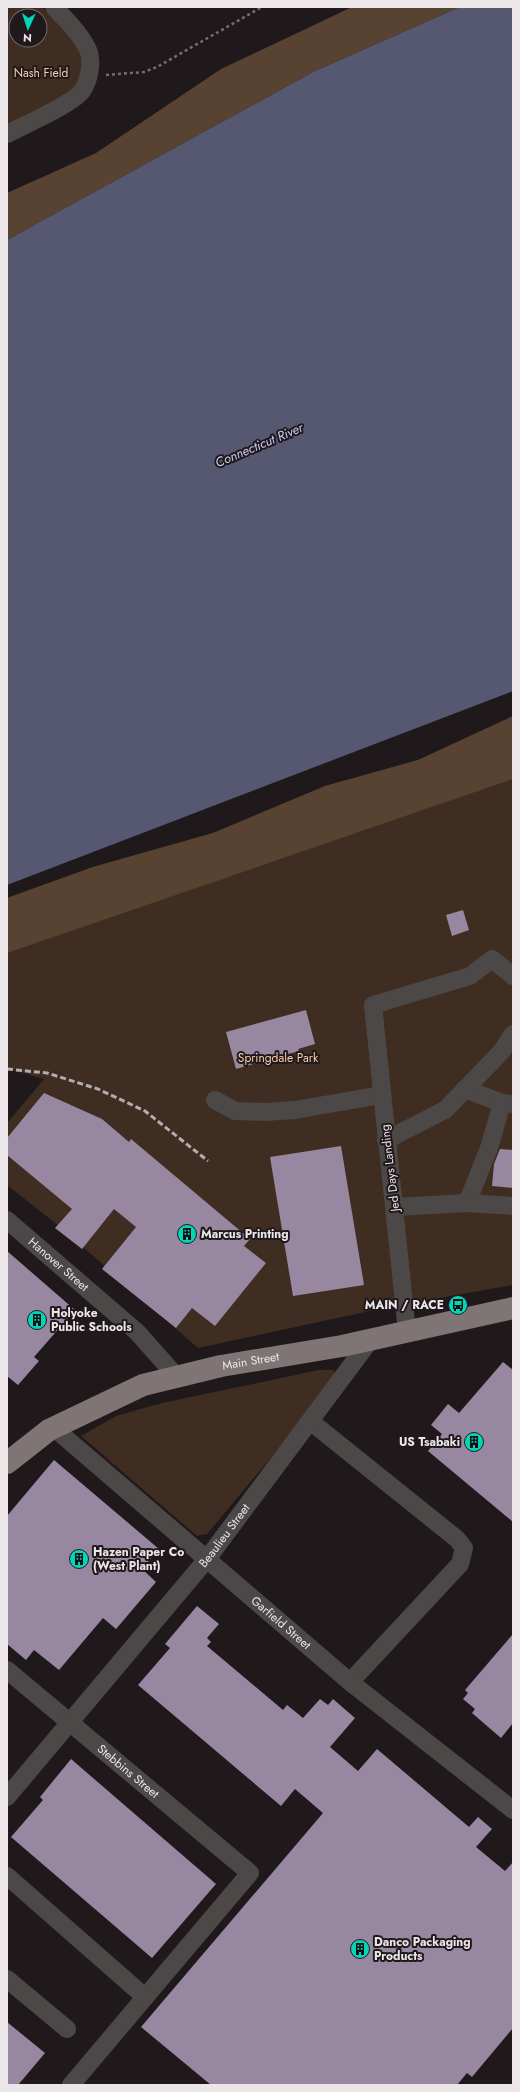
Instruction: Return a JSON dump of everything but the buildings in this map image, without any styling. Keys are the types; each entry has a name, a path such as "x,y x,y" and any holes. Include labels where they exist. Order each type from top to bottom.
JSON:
{"main road":[{"name":"Main Street","path":"7,1463 54,1428 144,1385 221,1366 407,1332 513,1308"}],"street":[{"path":"7,134 71,100 81,92 88,74 91,57 86,46 54,7"},
{"name":"Jed Days Landing","path":"407,1332 395,1207 381,1095 373,1005 470,976 492,958 513,976"},
{"path":"386,1140 445,1110 502,1051 513,1034"},
{"path":"465,1089 507,1103 467,1203"},
{"path":"215,1100 235,1111 266,1112 294,1110 381,1095"},
{"path":"395,1207 467,1203 513,1206"},
{"name":"Hanover Street","path":"7,1220 137,1332 177,1377"},
{"name":"Beaulieu Street","path":"7,1797 207,1559 371,1339"},
{"path":"310,1421 457,1539 464,1548 460,1564 350,1682"},
{"name":"Garfield Street","path":"54,1428 350,1682 513,1810"},
{"name":"Stebbins Street","path":"7,1670 250,1872 145,1997"},
{"path":"7,1876 145,1997 71,2085"},
{"path":"7,1979 67,2029"}],"path":[{"path":"88,74 144,72 157,67 262,7"}],"green space":[{"name":"Nash Field","path":"7,7 43,8 8,8 8,48 48,48 48,13 68,34 78,50 82,68 74,92 7,125"},
{"name":"Springdale Park","path":"513,716 513,1285 388,1307 198,1348 59,1226 7,1185 7,1123 44,1079 7,1068 7,898 93,867 213,833 325,786 418,760"},
{"path":"319,1370 333,1370 337,1379 207,1534 197,1536 81,1436 116,1416 162,1403"}],"shaded area":[{"path":"352,7 460,7 315,71 7,240 7,193 96,153 221,69"},
{"path":"513,716 513,779 7,953 7,898 93,867 213,833 325,786 418,760"}],"water":[{"name":"Connecticut River","path":"460,7 513,7 513,691 7,885 7,240 315,71"}],"railway":[{"path":"7,1069 47,1073 98,1089 145,1111 208,1161"}],"place":[{"name":"Marcus Printing","path":"187,1234"},
{"name":"MAIN / RACE","path":"458,1305"},
{"name":"Holyoke Public Schools","path":"37,1320"},
{"name":"US Tsabaki","path":"474,1442"},
{"name":"Hazen Paper Co (West Plant)","path":"79,1559"},
{"name":"Danco Packaging Products","path":"360,1949"}]}
